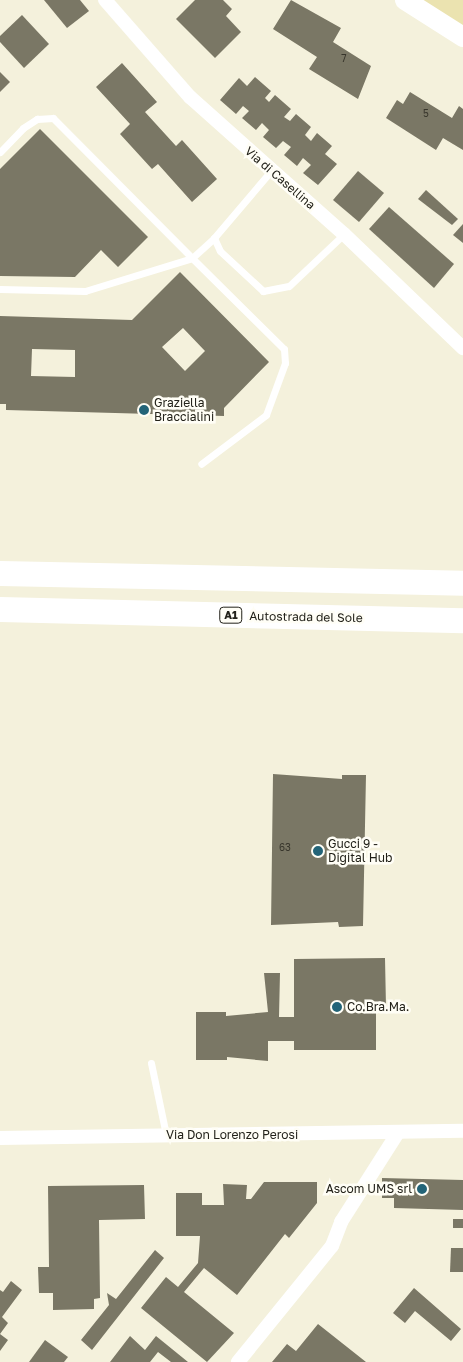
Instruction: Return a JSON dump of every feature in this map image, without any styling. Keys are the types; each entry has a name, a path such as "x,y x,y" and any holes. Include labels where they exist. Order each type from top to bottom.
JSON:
{"highway":[{"path":"0,573 463,583"},
{"name":"Autostrada del Sole","path":"0,609 463,620"}],"street":[{"name":"Via di Casellina","path":"105,0 190,97 270,172 344,234 463,348"},
{"path":"406,0 463,37"},
{"name":"Via Don Lorenzo Perosi","path":"0,1138 397,1134 463,1131"},
{"path":"238,1362 332,1246 341,1222 397,1134"}],"lane":[{"path":"0,152 22,128 37,119 53,118 284,349 276,398 266,416 200,464"},
{"path":"0,289 85,291 192,258 214,238 270,172"},
{"path":"214,238 220,251 263,291 278,291 290,286 344,234"},
{"path":"151,1063 166,1135"}],"shaded area":[{"path":"405,0 463,0 463,37"}],"building":[{"path":"44,0 80,0 89,11 67,28"},
{"path":"195,0 223,0 232,9 226,16 241,32 215,58 176,19"},
{"path":"291,0 341,28 333,42 371,66 358,99 309,69 317,57 273,29"},
{"path":"22,15 49,44 24,68 0,42 0,36"},
{"path":"122,63 157,102 145,112 176,146 182,140 217,179 192,202 158,164 152,169 120,134 130,124 96,87"},
{"path":"0,72 10,82 0,92"},
{"path":"255,77 271,91 265,98 269,102 275,95 291,109 284,117 290,121 296,114 311,127 305,135 311,141 317,133 332,146 325,154 337,164 318,185 303,173 311,165 303,158 297,166 284,155 291,147 283,141 276,148 263,137 269,130 262,123 256,130 242,118 249,111 243,106 236,114 220,100 239,78 247,86"},
{"path":"410,92 452,118 459,106 463,109 463,150 443,138 436,150 386,118 397,100 403,104"},
{"path":"40,129 148,237 118,267 101,250 75,277 0,276 0,169"},
{"path":"358,171 384,193 359,222 333,200"},
{"path":"426,190 458,219 452,225 418,199"},
{"path":"389,207 454,264 434,288 369,229"},
{"path":"463,224 463,243 453,235"},
{"path":"180,272 269,362 224,408 224,416 6,410 6,404 0,404 0,316 132,320","holes":["183,328 205,351 185,371 162,347","32,349 75,350 75,377 31,376"]},
{"name":"Gucci 9 - Digital Hub","path":"273,774 342,779 342,775 366,775 363,926 339,927 338,922 271,925"},
{"path":"385,958 386,1007 376,1007 376,1050 294,1050 294,1041 268,1041 268,1061 227,1057 227,1060 196,1060 196,1012 226,1012 226,1016 268,1012 264,973 280,973 279,1017 294,1017 294,959"},
{"name":"Ascom UMS srl","path":"382,1178 463,1180 463,1210 394,1208 394,1198 382,1198"},
{"path":"264,1182 317,1182 317,1203 289,1238 285,1234 237,1295 204,1268 184,1292 234,1333 207,1362 141,1308 166,1277 178,1287 198,1263 200,1236 176,1236 176,1193 202,1193 202,1205 224,1205 223,1184 247,1185 246,1199 251,1199"},
{"path":"144,1185 145,1219 99,1220 100,1298 94,1299 94,1309 53,1310 53,1293 39,1293 38,1267 49,1267 48,1186"},
{"path":"453,1219 463,1219 463,1228 453,1228"},
{"path":"451,1248 463,1248 463,1272 450,1272"},
{"path":"155,1250 164,1258 92,1350 81,1340 109,1305 107,1293 116,1299"},
{"path":"11,1281 22,1290 2,1317 8,1323 0,1334 0,1290 3,1292"},
{"path":"414,1288 461,1329 451,1341 415,1311 405,1323 393,1313"},
{"path":"318,1324 366,1362 272,1362 287,1344 296,1351"},
{"path":"0,1334 8,1340 0,1351"},
{"path":"130,1336 145,1350 156,1336 188,1362 171,1362 158,1352 150,1362 110,1362"},
{"path":"45,1340 68,1357 64,1362 29,1362"}],"place":[{"name":"Graziella Braccialini","path":"144,410"},
{"name":"Gucci 9 - Digital Hub","path":"318,851"},
{"name":"Co.Bra.Ma.","path":"337,1007"},
{"name":"Ascom UMS srl","path":"422,1189"}]}
